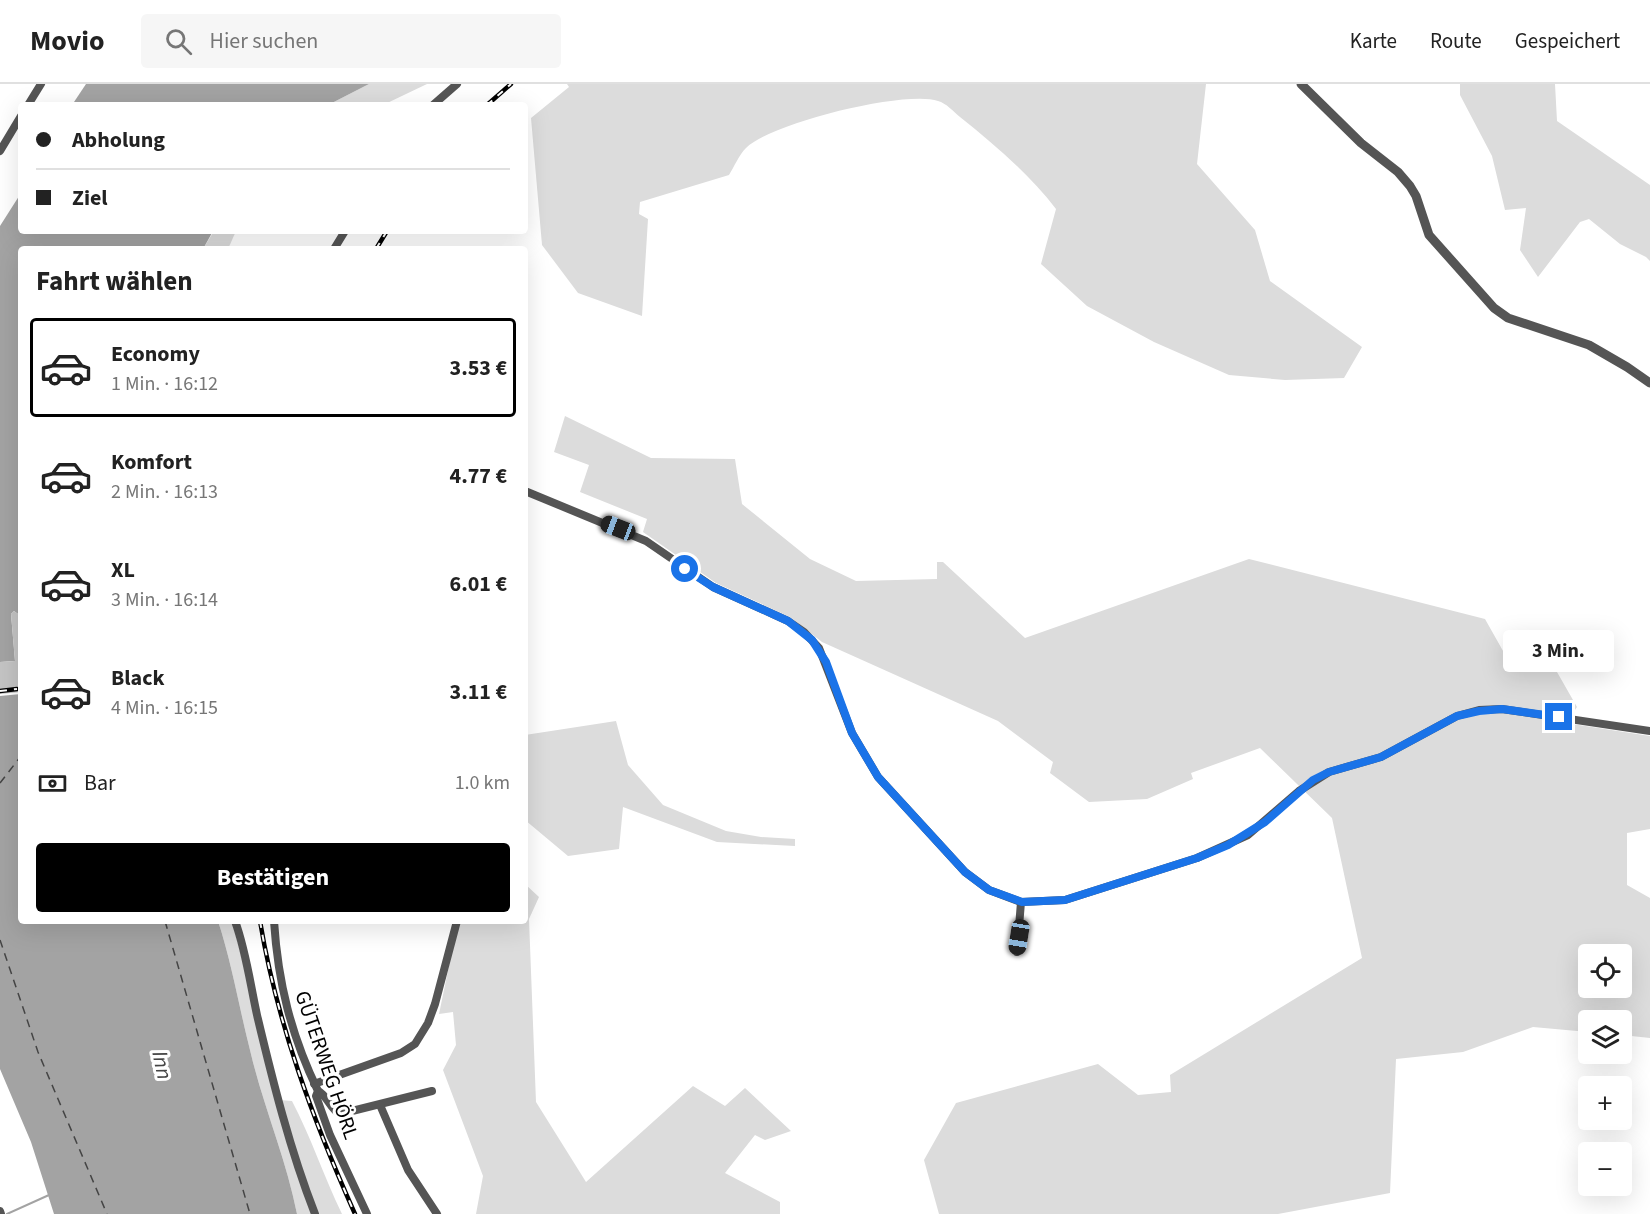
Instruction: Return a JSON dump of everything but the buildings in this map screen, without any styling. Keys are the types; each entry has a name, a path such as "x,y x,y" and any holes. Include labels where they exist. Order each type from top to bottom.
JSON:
{"street":[{"path":"30,102 41,84"},
{"path":"436,102 457,84"},
{"path":"1301,84 1362,143 1398,172 1416,196 1429,235 1494,308 1508,318 1589,345 1627,366 1650,383"},
{"path":"0,151 18,121"},
{"path":"528,492 646,541 713,587 788,621 804,632 819,648 852,733 878,777 965,872 989,890 1022,902 1065,900 1197,858 1228,845 1265,822 1313,780 1329,772 1381,757 1457,716 1502,709 1650,731"},
{"path":"1017,952 1022,902"},
{"path":"236,924 242,939 258,1016 294,1152 315,1214"},
{"name":"GÜTERWEG HÖRL","path":"274,924 279,969 297,1046 316,1088 316,1096 330,1135 367,1214"},
{"path":"432,1092 340,1114 331,1107 316,1088 402,1053 414,1044 429,1023 456,924"},
{"path":"380,1105 408,1170 437,1214"}],"shaded area":[{"path":"369,84 427,84 389,102 334,102"},
{"path":"567,84 1206,84 1197,164 1255,230 1270,281 1362,347 1344,378 1285,380 1229,375 1154,342 1087,306 1041,264 1056,209 1011,160 950,108 938,101 921,99 869,104 809,119 760,138 746,148 729,175 640,202 639,214 648,219 642,316 578,293 542,245 531,118 569,87"},
{"path":"1460,84 1555,84 1557,121 1650,185 1650,261 1620,244 1589,219 1580,222 1538,277 1520,250 1526,208 1505,210 1492,156 1460,95"},
{"path":"212,234 235,234 229,246 205,246"},
{"path":"565,416 651,458 735,459 742,504 810,559 856,581 937,579 937,562 943,562 1025,638 1249,559 1485,619 1507,658 1549,658 1577,707 1566,723 1650,736 1650,829 1627,833 1627,885 1650,898 1650,1038 1632,1036 1632,1010 1578,1010 1578,1031 1533,1027 1463,1052 1396,1059 1390,1193 1278,1214 939,1214 924,1160 956,1103 1098,1064 1138,1095 1171,1092 1170,1075 1362,958 1332,818 1260,748 1191,773 1193,779 1147,799 1089,802 1050,773 1053,762 998,721 822,642 790,617 716,583 643,532 647,519 580,492 589,465 554,452"},
{"path":"616,721 628,765 663,805 726,831 761,837 795,839 795,846 717,842 623,807 619,849 568,856 528,823 528,735"},
{"path":"528,887 539,897 529,919 536,1102 586,1182 693,1086 725,1106 745,1088 791,1131 765,1140 755,1135 725,1173 780,1202 780,1214 476,1214 483,1176 443,1070 456,1045 453,1012 439,1014 456,932 460,924 528,924"},
{"path":"219,924 233,924 279,1100 292,1101 342,1214 297,1214 287,1173 255,1071"}],"water":[{"path":"86,84 369,84 334,102 74,102"},
{"path":"18,198 18,234 211,234 205,246 18,246 18,614 14,611 11,614 15,661 0,662 0,226"},
{"name":"Inn","path":"18,694 18,924 219,924 255,1071 287,1173 297,1214 54,1214 31,1142 0,1069 0,696"}],"waterway":[{"path":"7,1214 49,1195"}],"ferry route":[{"path":"0,783 18,760"},
{"path":"166,924 250,1214"},
{"path":"0,940 38,1052 107,1214"}],"railway":[{"path":"490,102 511,84"},
{"path":"378,246 385,234"},
{"path":"0,691 17,689"},
{"path":"261,924 286,1034 311,1107 355,1214"}],"route":[{"path":"685,569 713,587 788,621 804,632 819,648 826,662 844,715 864,756 894,797 956,864 976,882 1005,897 1022,902 1048,902 1090,894 1197,858 1228,845 1248,835 1313,780 1329,772 1381,757 1457,716 1502,709 1559,717"}]}
